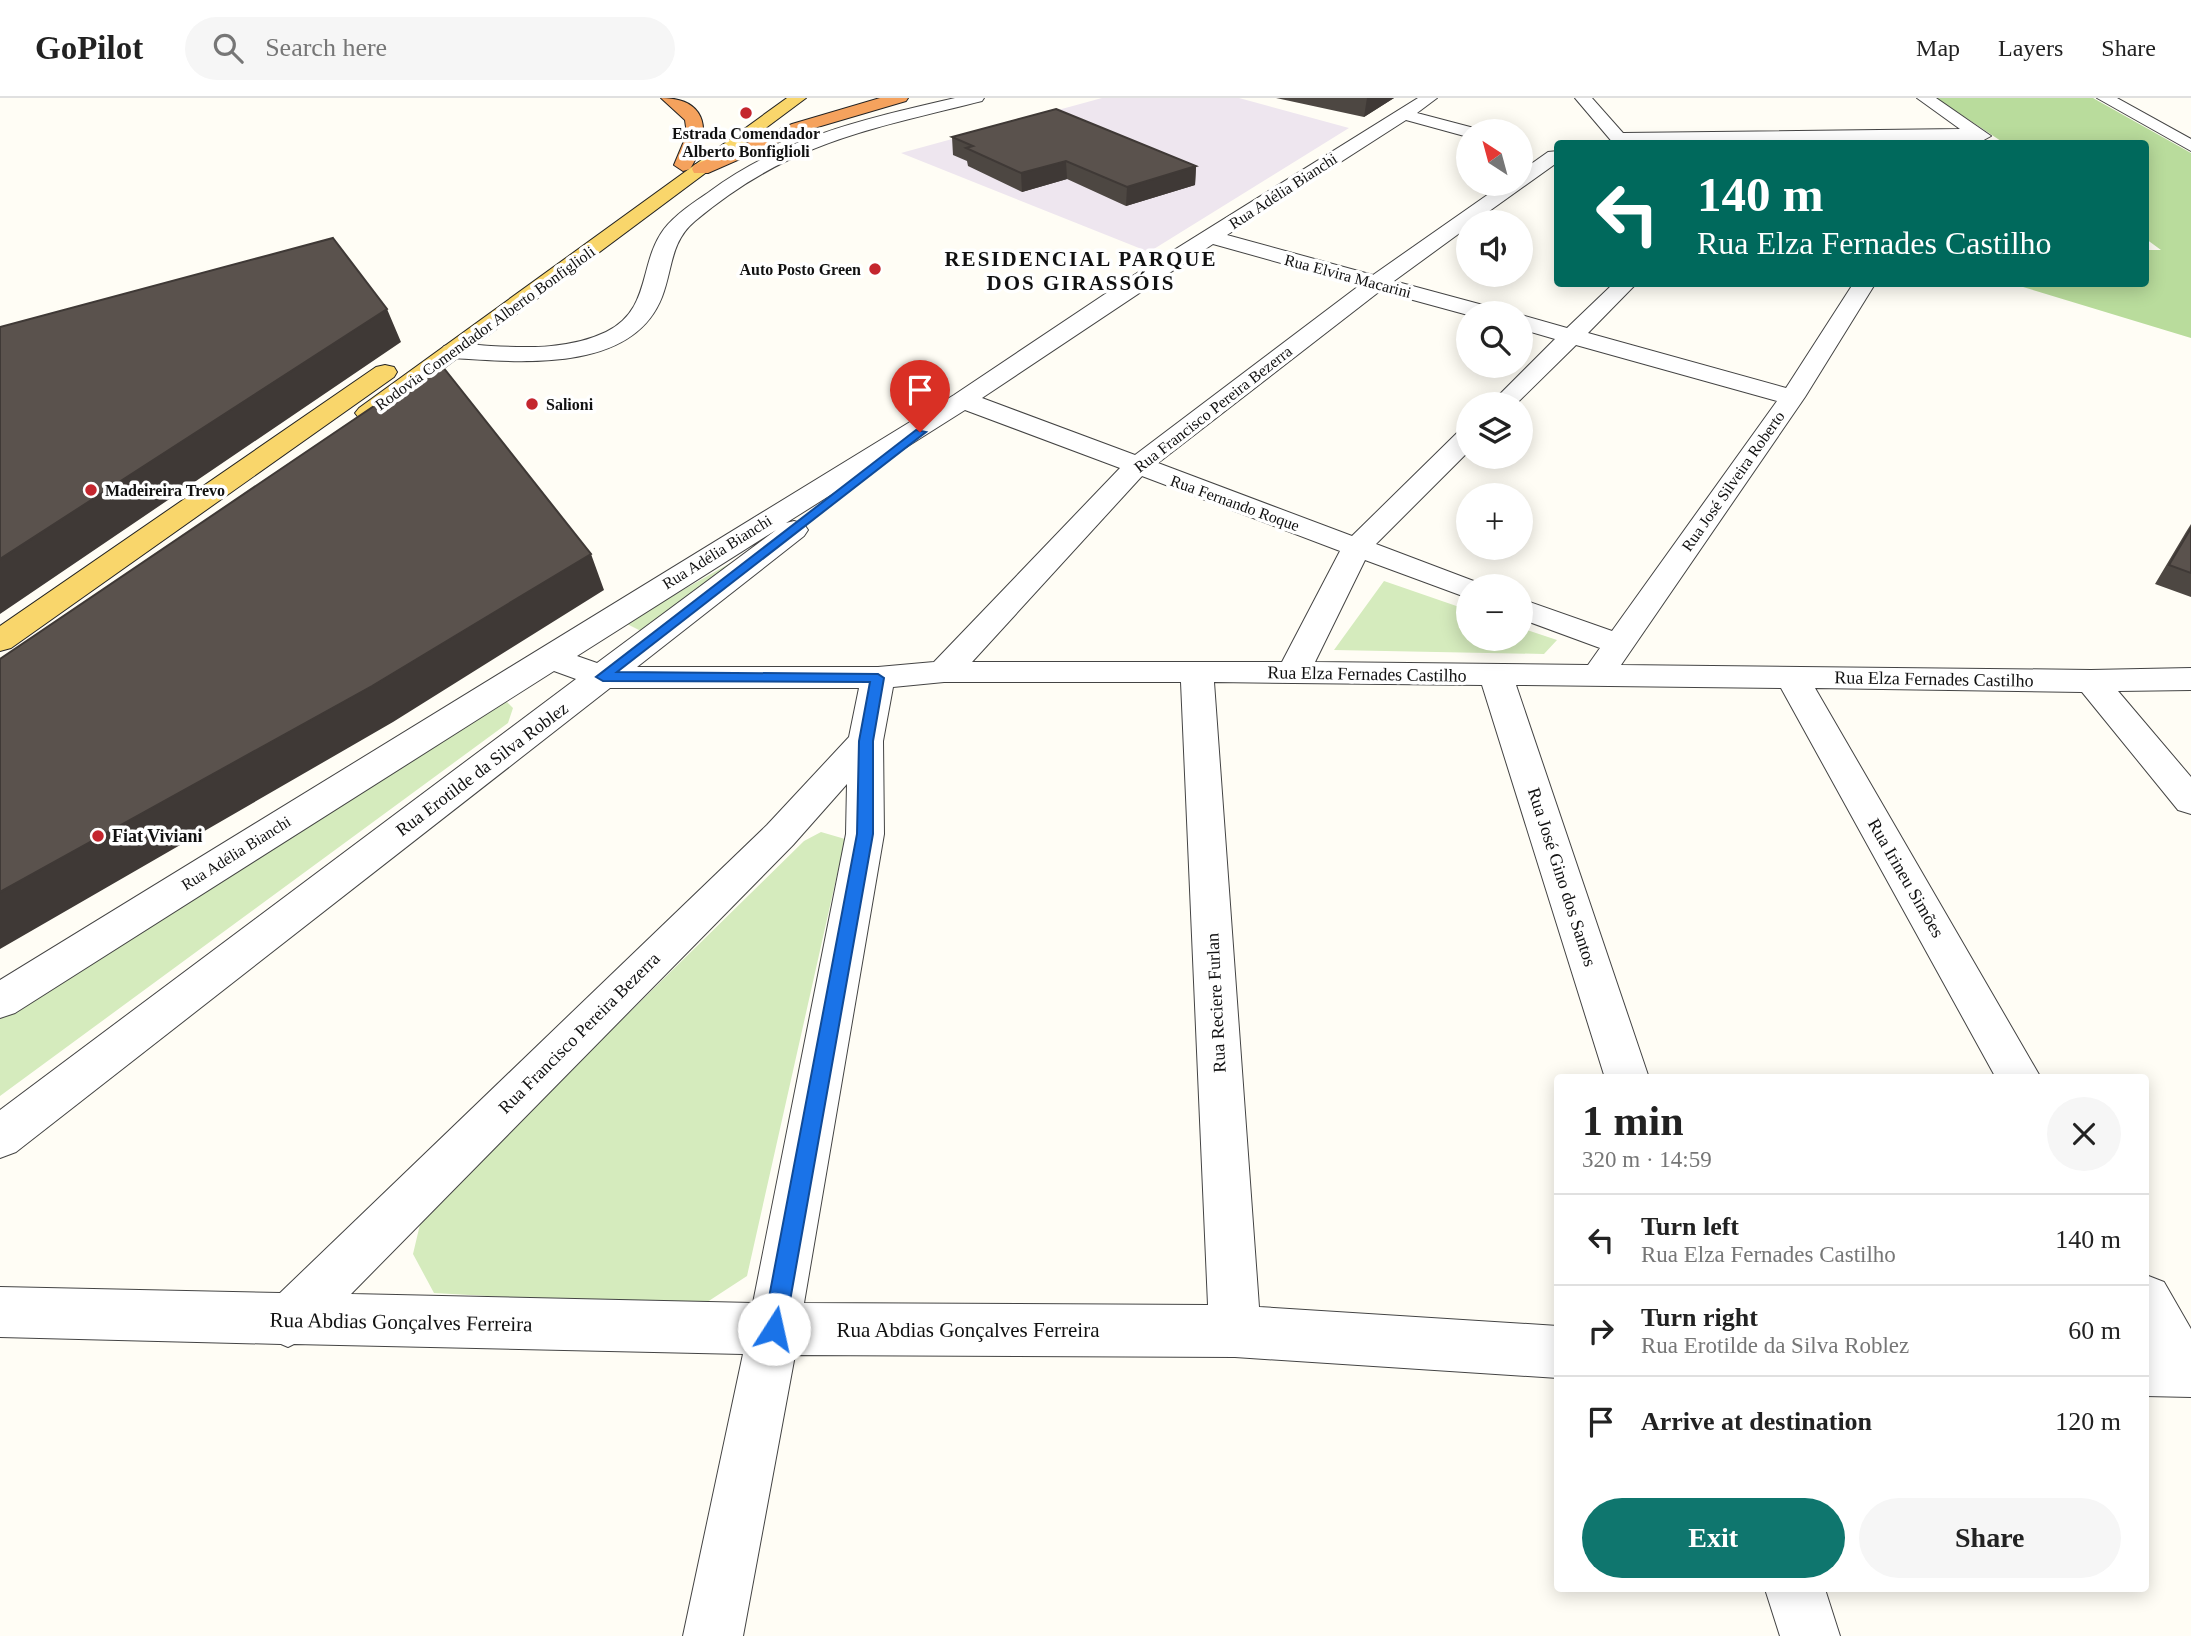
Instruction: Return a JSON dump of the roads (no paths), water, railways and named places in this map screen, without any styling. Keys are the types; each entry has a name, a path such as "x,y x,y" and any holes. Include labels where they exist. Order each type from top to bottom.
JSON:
{"highway":[{"path":"668,98 684,108 695,120 698,133 692,167"},
{"path":"692,167 792,127 845,110 900,98"}],"main road":[{"name":"Rodovia Comendador Alberto Bonfiglioli","path":"344,430 692,167 777,98"},
{"name":"Rodovia Comendador Alberto Bonfiglioli","path":"0,641 692,167 798,98"}],"street":[{"path":"452,351 539,354 567,351 600,342 628,328 644,312 651,297 661,252 678,227 749,173 775,157 836,132 976,98"},
{"name":"Rua Adélia Bianchi","path":"0,1001 962,400 1210,237 1429,98"},
{"path":"1583,98 1621,140"},
{"path":"1925,98 1985,139"},
{"path":"2105,98 2183,136 2191,146"},
{"path":"1403,114 1456,129"},
{"path":"1804,140 1985,139"},
{"path":"1533,149 1554,155"},
{"path":"1533,172 1554,157"},
{"name":"Rua Francisco Pereira Bezerra","path":"944,673 1136,467 1375,284 1498,196"},
{"name":"Rua Elvira Macarini","path":"1210,237 1456,305"},
{"path":"1514,392 1623,287"},
{"name":"Rua José Silveira Roberto","path":"1597,676 1792,397 1862,287"},
{"path":"1533,325 1792,397"},
{"name":"Rua Fernando Roque","path":"962,400 1456,585"},
{"name":"Rua Erotilde da Silva Roblez","path":"0,1137 962,400"},
{"path":"1293,673 1356,548 1456,450"},
{"path":"1533,612 1618,644"},
{"name":"Rua Elza Fernades Castilho","path":"547,657 603,677 878,678 944,673 1293,673 2091,681 2191,679"},
{"name":"Rua Reciere Furlan","path":"1197,674 1235,1331"},
{"name":"Rua José Gino dos Santos","path":"1496,676 1627,1074"},
{"path":"713,1636 774,1329 865,834 866,741 878,678"},
{"name":"Rua Irineu Simões","path":"1792,678 2018,1074"},
{"path":"2091,681 2191,801"},
{"name":"Rua Francisco Pereira Bezerra","path":"288,1321 780,835 866,741"},
{"path":"2149,1308 2174,1370"},
{"name":"Rua Abdias Gonçalves Ferreira","path":"0,1312 288,1321 774,1329 1235,1331 1554,1352"},
{"path":"1796,1592 1810,1636"}],"place":[{"name":"Estrada Comendador Alberto Bonfiglioli","path":"746,113"},
{"name":"Auto Posto Green","path":"875,269"},
{"name":"Salioni","path":"532,404"},
{"name":"Madeireira Trevo","path":"91,490"},
{"name":"Fiat Viviani","path":"98,836"}],"district":[{"name":"RESIDENCIAL PARQUE DOS GIRASSÓIS","path":"1081,271"}]}
